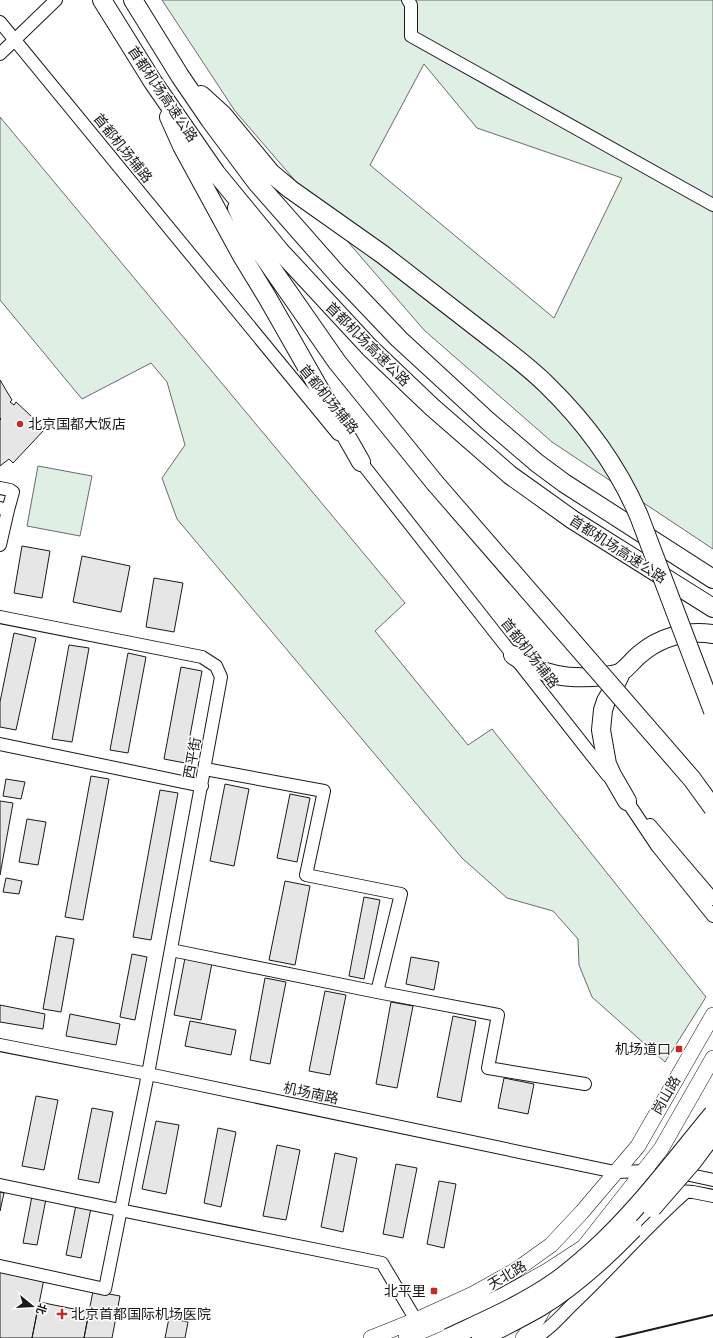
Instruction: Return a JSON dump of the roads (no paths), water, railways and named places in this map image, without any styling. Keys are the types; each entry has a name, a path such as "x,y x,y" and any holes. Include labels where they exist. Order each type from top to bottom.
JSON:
{"highway":[{"name":"首都机场高速公路","path":"133,0 180,76 210,120 257,183 338,275 399,339 488,421 545,470 713,579"},
{"name":"首都机场高速公路","path":"103,2 153,82 216,173 280,251 370,348 432,407 523,485 613,546 713,608"},
{"path":"180,76 223,115 264,164 290,189 382,254 535,374 564,403 591,435 620,478 639,516 713,711"},
{"path":"153,82 177,138 242,256 361,462"},
{"path":"216,173 237,209 252,240 337,362 435,483 692,779 713,808"},
{"path":"627,801 607,764 601,730 603,710 606,701 616,684 620,673 639,654 663,639 686,633 700,632 713,634"},
{"path":"514,655 525,664 534,668 570,678 590,678 620,673"},
{"path":"448,1338 500,1314 555,1282 574,1267 635,1210 713,1114"},
{"path":"480,1338 541,1306 572,1284 599,1262 616,1247 666,1192 713,1134"}],"main road":[{"name":"岗山路","path":"615,1172 638,1146 713,1015"},
{"name":"岗山路","path":"634,1185 661,1149 713,1058"},
{"name":"天北路","path":"371,1338 416,1320 473,1294 506,1276 535,1257 551,1246 582,1212 615,1172"},
{"name":"天北路","path":"523,1338 537,1320 568,1264 584,1247 634,1185"},
{"name":"天北路","path":"406,1338 504,1295 547,1271 584,1247"}],"street":[{"path":"0,54 56,0"},
{"path":"408,0 411,5 412,36 713,204"},
{"name":"首都机场辅路","path":"0,22 361,462 514,655 627,801 657,846 713,916"},
{"path":"0,488 13,492 4,509 0,545"},
{"name":"西平街","path":"0,617 202,657 216,666 221,677 148,1074 105,1288 0,1266"},
{"path":"0,744 202,786"},
{"path":"205,769 324,791 306,875 401,894 377,992"},
{"name":"首都机场辅路","path":"627,801 664,840 713,899"},
{"path":"171,950 498,1015 488,1068 585,1084"},
{"name":"机场南路","path":"0,1045 148,1074 615,1172"},
{"path":"615,1172 674,1172 713,1180"},
{"path":"615,1172 634,1185 713,1196"},
{"path":"0,1185 382,1263 416,1320"},
{"path":"534,1338 550,1326 608,1270 668,1208 686,1192"}],"place":[{"name":"北京国都大饭店","path":"20,424"},
{"name":"机场道口","path":"679,1049"},
{"name":"北平里","path":"434,1291"},
{"name":"北京首都国际机场医院","path":"62,1314"}]}
